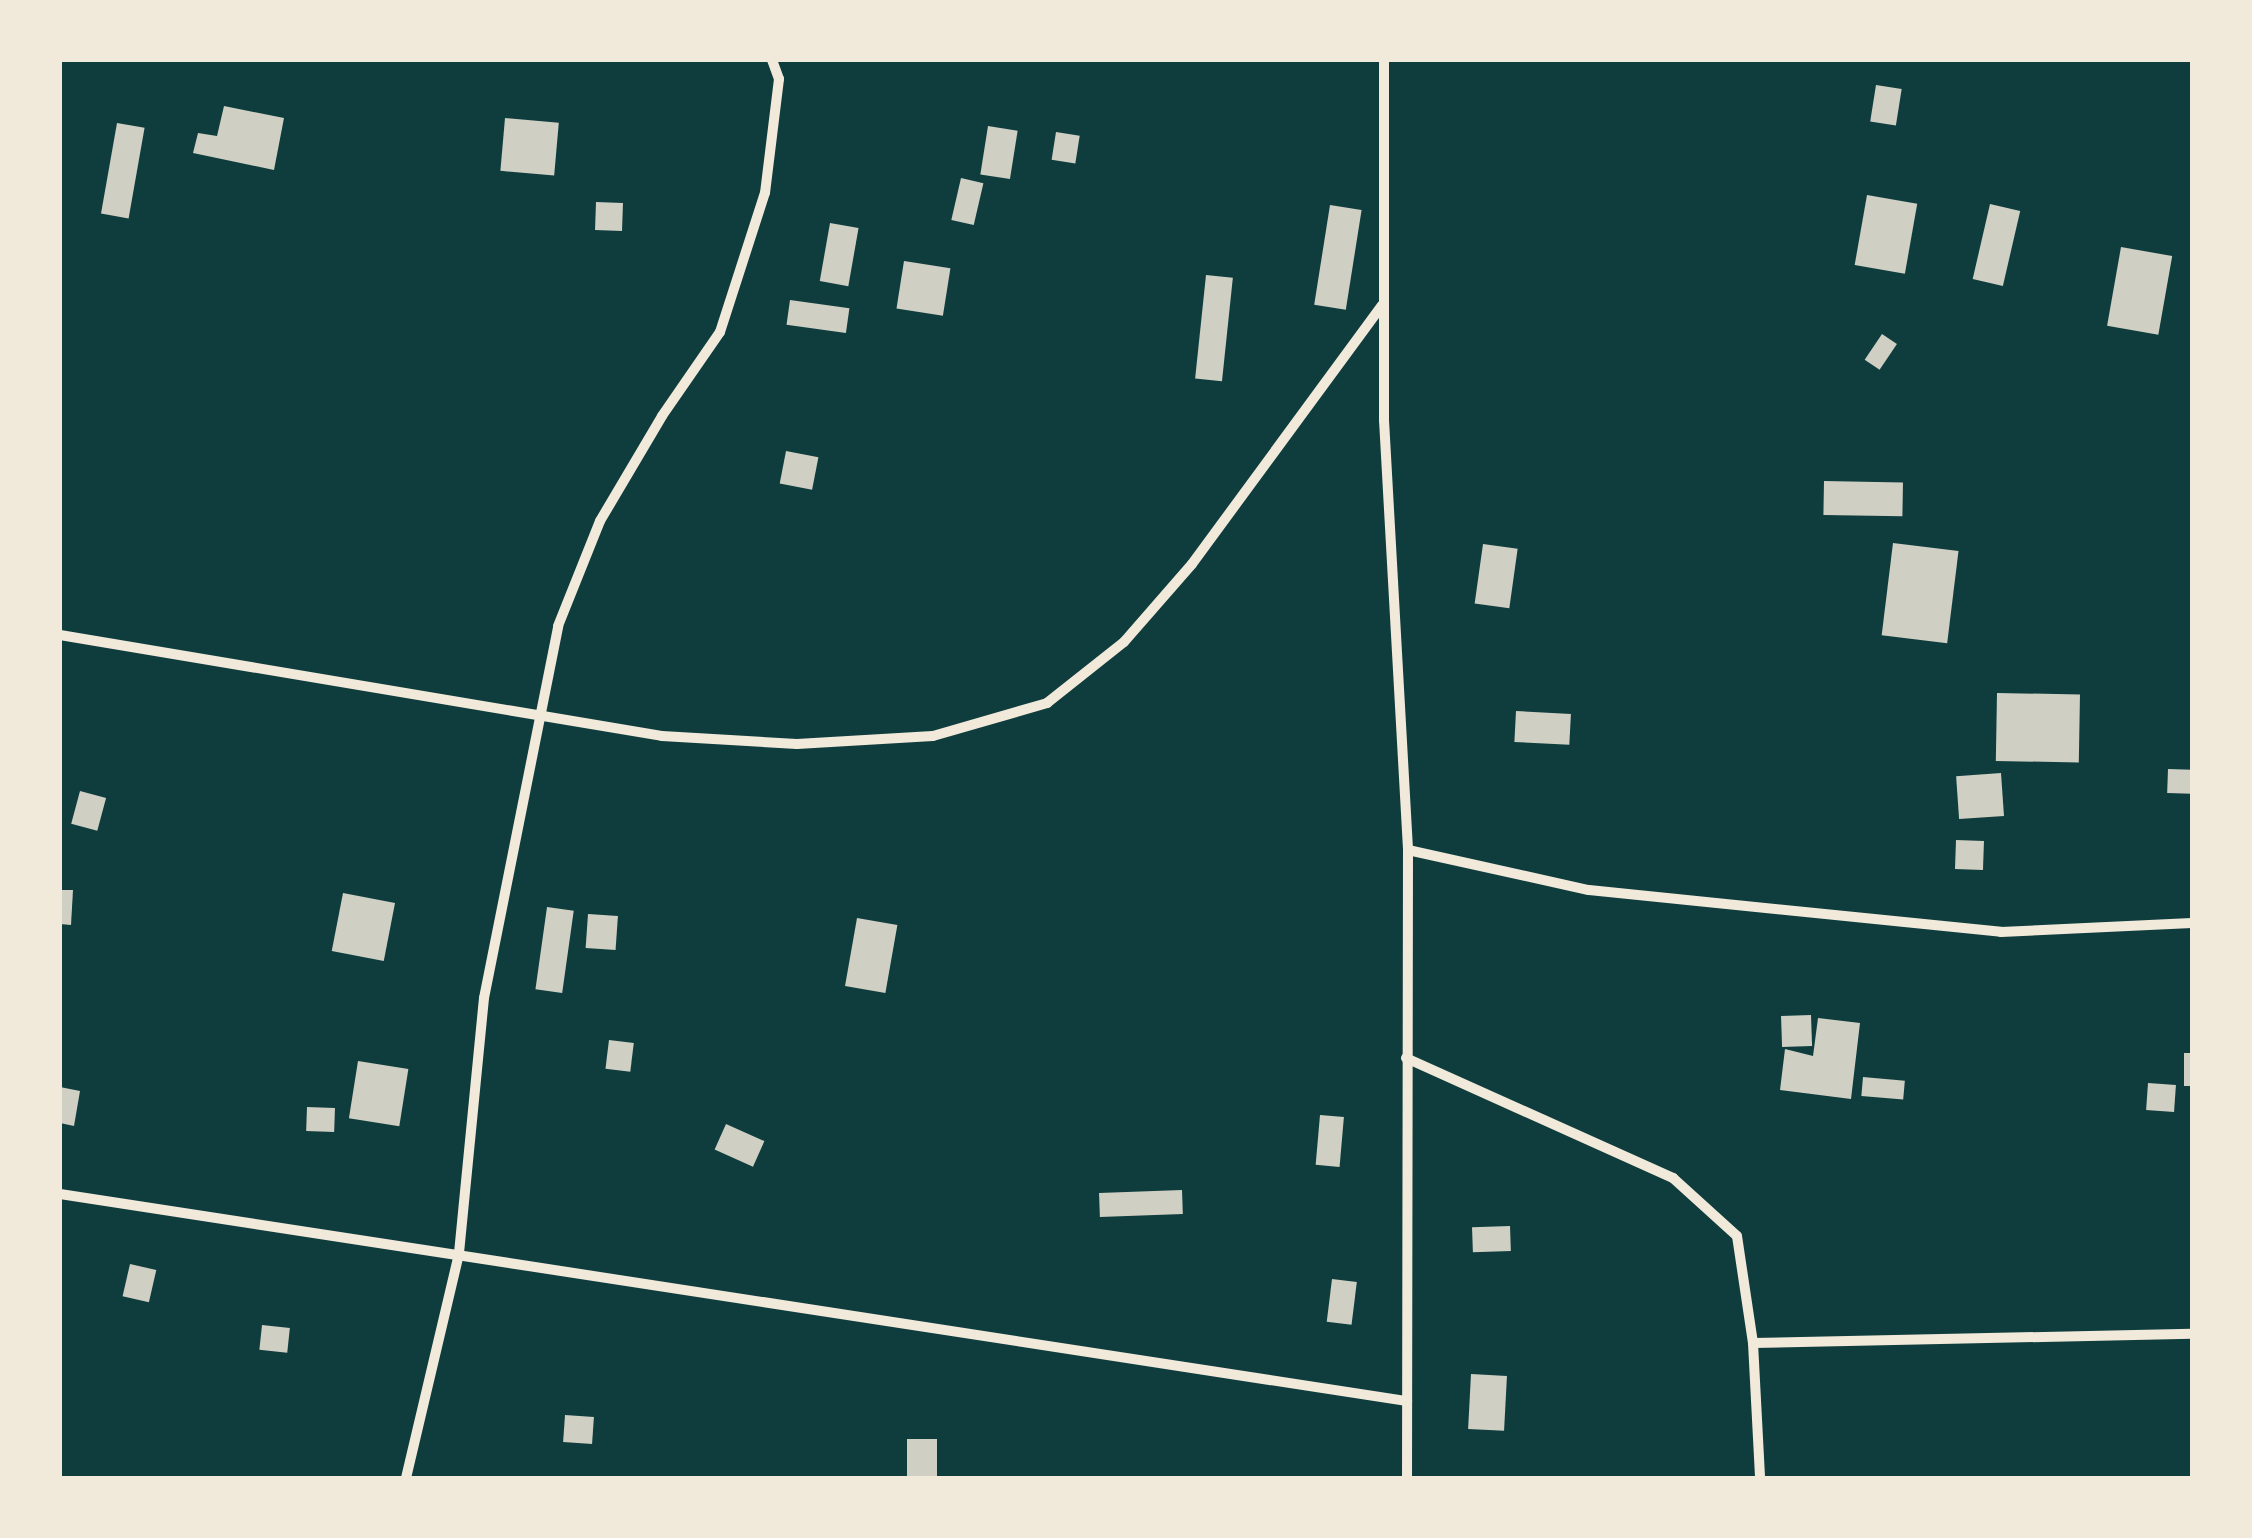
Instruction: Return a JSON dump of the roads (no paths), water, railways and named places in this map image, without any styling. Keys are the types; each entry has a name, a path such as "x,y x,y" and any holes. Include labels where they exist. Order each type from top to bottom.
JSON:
{"street":[{"path":"406,1478 460,1253 484,998 537,715 558,626 600,521 662,416 720,332 765,193 779,78 772,60"},
{"path":"1384,60 1384,420 1408,850 1407,1478"},
{"path":"60,635 662,736 797,744 933,736 1047,703 1124,642 1192,564 1382,305"},
{"path":"1408,850 1589,890 2000,932 2192,923"},
{"path":"1406,1058 1673,1178 1737,1236 1753,1344 1760,1478"},
{"path":"60,1194 1407,1401"},
{"path":"1753,1344 2192,1334"}]}
